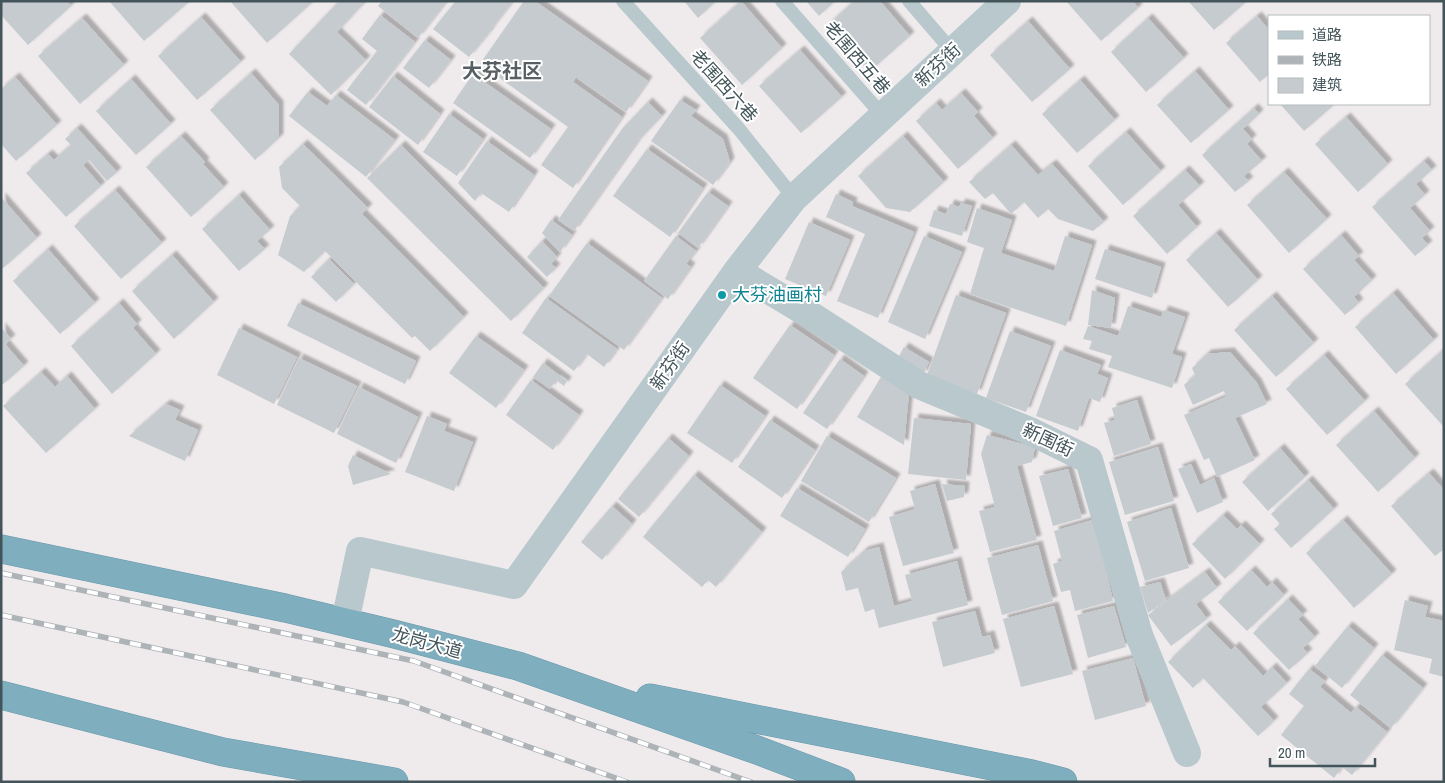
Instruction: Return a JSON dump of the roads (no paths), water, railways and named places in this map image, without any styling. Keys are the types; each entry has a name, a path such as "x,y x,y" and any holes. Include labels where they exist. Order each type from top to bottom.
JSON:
{"highway":[{"name":"龙岗大道","path":"1,548 275,606 518,666 757,750 841,782"},
{"path":"553,679 1032,774 1063,782"},
{"path":"1,696 223,752 394,782"},
{"path":"223,752 291,782"}],"street":[{"name":"新芬街","path":"344,622 360,551 514,584 737,271 794,198 1007,1"},
{"name":"新围街","path":"737,271 812,316 919,385 1032,432 1089,460 1138,635 1187,753"}],"lane":[{"name":"老围西六巷","path":"623,1 739,129 794,198"},
{"name":"老围西五巷","path":"782,1 883,116"},
{"path":"909,1 953,52"}],"railway":[{"path":"1,573 414,661 751,782"},
{"path":"1,615 403,702 627,782"}],"place":[{"name":"大芬油画村","path":"722,295"}],"district":[{"name":"大芬社区","path":"502,71"}]}
